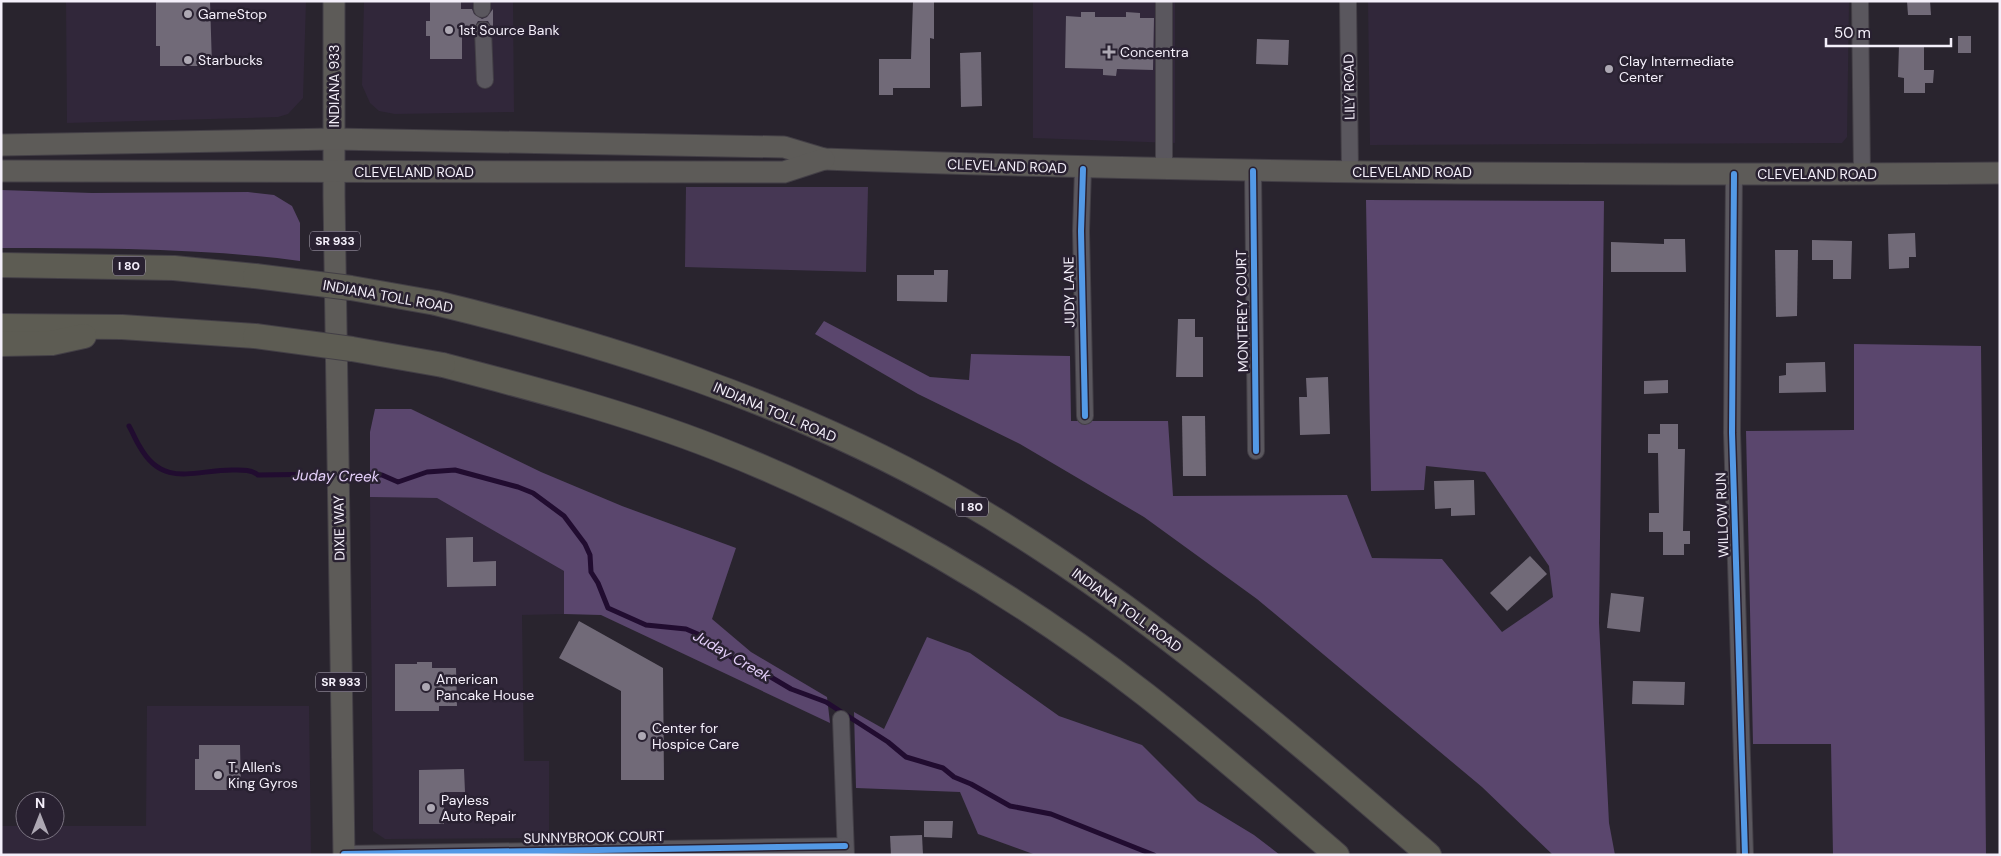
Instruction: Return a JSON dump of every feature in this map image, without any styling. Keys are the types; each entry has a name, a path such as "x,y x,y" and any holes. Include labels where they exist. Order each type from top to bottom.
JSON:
{"highway":[{"name":"INDIANA TOLL ROAD","path":"1,265 174,268 351,288 436,303 520,323 662,366 765,406 816,428 948,492 1051,556 1166,636 1254,705 1429,855"},
{"path":"1,326 122,327 256,336 352,349 443,365 602,409 715,448 792,481 886,526 991,587 1076,644 1145,695 1221,755 1337,855"},
{"path":"1,344 52,343 122,327"}],"main road":[{"name":"INDIANA 933","path":"334,1 334,171"},
{"name":"CLEVELAND ROAD","path":"1,145 124,141 334,139 784,147 824,159 1083,169 1734,174 2000,173"},
{"name":"CLEVELAND ROAD","path":"1,171 784,172 824,159"},
{"name":"DIXIE WAY","path":"334,171 344,854"}],"street":[{"path":"1164,1 1164,170"},
{"name":"LILY ROAD","path":"1348,1 1350,172"},
{"path":"1860,1 1862,174"},
{"path":"483,30 485,80"},
{"name":"JUDY LANE","path":"1083,169 1081,241 1085,416"},
{"name":"MONTEREY COURT","path":"1253,171 1256,451"},
{"name":"WILLOW RUN","path":"1734,174 1732,433 1744,855"},
{"path":"841,720 846,850"},
{"name":"SUNNYBROOK COURT","path":"344,854 846,850"}],"shaded area":[{"path":"66,1 306,1 303,98 288,114 278,117 67,123"},
{"path":"364,1 513,1 514,112 395,114 379,111 370,103 362,85"},
{"path":"1033,1 1175,1 1175,143 1033,138"},
{"name":"Clay Intermediate Center","path":"1368,1 1849,1 1847,137 1842,143 1370,145"},
{"path":"686,187 868,187 866,272 685,267"},
{"path":"1,190 92,193 248,192 274,195 292,206 300,223 300,261 188,251 1,248"},
{"path":"1366,200 1604,201 1599,623 1609,823 1615,855 1553,855 1482,787 1257,599 1144,517 1020,444 918,394 815,334 824,321 930,377 969,380 971,354 1070,356 1071,421 1168,421 1173,496 1347,495 1372,558 1442,559 1502,632 1553,597 1549,566 1485,472 1426,466 1424,490 1371,491"},
{"path":"1854,344 1981,346 1986,855 1833,855 1831,744 1753,744 1746,431 1854,430"},
{"path":"375,409 411,409 541,472 622,506 736,548 712,619 751,652 827,697 830,723 601,615 564,614 564,571 437,498 370,497 370,432"},
{"path":"370,497 437,498 564,571 564,614 522,615 524,761 549,761 549,838 385,839 373,831"},
{"path":"927,637 970,653 1059,716 1142,745 1198,801 1254,835 1280,855 1036,855 978,834 960,792 856,788 854,712 884,729"},
{"path":"147,706 309,706 311,855 1,855 1,826 15,826 15,841 65,841 65,826 146,826"}],"building":[{"path":"156,1 210,1 212,66 160,66 160,46 156,46"},
{"name":"1st Source Bank","path":"430,1 461,1 461,9 472,9 474,14 482,19 487,17 493,9 493,30 488,21 478,21 473,30 462,31 462,59 430,59 430,36 426,36 426,21 430,21"},
{"path":"913,1 934,1 934,39 930,38 930,88 893,88 893,95 879,95 879,59 911,59"},
{"path":"1907,1 1930,1 1931,15 1908,15"},
{"path":"1081,12 1095,12 1095,17 1126,17 1126,12 1140,13 1140,18 1154,18 1153,70 1117,69 1116,76 1103,75 1103,69 1065,68 1066,16 1081,17"},
{"path":"1958,36 1971,36 1971,53 1958,53"},
{"path":"1257,39 1289,40 1288,65 1256,64"},
{"path":"1899,45 1924,46 1924,70 1934,70 1933,83 1925,83 1925,93 1904,93 1904,78 1898,77"},
{"path":"981,52 982,106 961,107 960,53"},
{"path":"1915,233 1916,257 1909,257 1909,268 1889,269 1888,234"},
{"path":"1664,239 1685,239 1686,272 1611,272 1611,242 1664,244"},
{"path":"1812,240 1852,241 1851,279 1833,279 1833,260 1812,260"},
{"path":"1775,250 1798,250 1797,316 1776,317"},
{"path":"934,270 948,270 947,302 897,301 897,275 934,275"},
{"path":"1178,319 1195,319 1195,337 1203,337 1203,377 1176,377"},
{"path":"1825,362 1826,392 1779,393 1779,376 1786,375 1786,363"},
{"path":"1328,377 1330,434 1300,435 1299,397 1307,397 1306,378"},
{"path":"1668,380 1668,393 1644,394 1644,381"},
{"path":"1182,416 1205,416 1206,476 1183,476"},
{"path":"1660,424 1678,424 1678,449 1685,449 1683,531 1690,531 1690,544 1684,544 1684,555 1663,555 1663,532 1649,532 1649,513 1659,513 1658,453 1648,453 1648,434 1660,434"},
{"path":"1474,480 1475,515 1451,516 1451,508 1435,509 1434,481"},
{"path":"473,537 473,562 496,561 496,586 447,587 446,538"},
{"path":"1530,556 1547,574 1507,611 1490,593"},
{"path":"1611,593 1644,597 1640,632 1607,628"},
{"name":"Center for Hospice Care","path":"579,621 663,668 664,780 621,780 621,691 559,658"},
{"name":"American Pancake House","path":"417,662 432,662 432,668 456,668 457,706 439,706 439,711 395,711 395,664 417,664"},
{"path":"1633,681 1685,682 1684,705 1632,704"},
{"name":"T. Allen's King Gyros","path":"199,745 240,745 241,790 195,790 195,759 199,759"},
{"name":"Payless Auto Repair","path":"464,769 465,792 444,792 444,824 419,824 419,770"},
{"path":"924,821 953,821 952,838 924,837"},
{"path":"922,835 923,855 891,855 890,836"}],"waterway":[{"name":"Juday Creek","path":"129,426 149,460 159,468 169,472 192,474 238,470 249,471 258,475 333,474"},
{"name":"Juday Creek","path":"344,475 382,475 398,482 427,472 455,470 518,487 533,493 564,516 585,544 590,555 591,572 598,583 608,608 646,625 686,629 700,635 738,662 764,673 791,689 826,702 888,742 906,757 943,768 954,777 971,784 1010,806 1051,814 1154,855"}],"cycle path":[{"path":"1083,169 1081,231 1085,416"},
{"path":"1253,171 1256,451"},
{"path":"1734,174 1732,433 1745,855"},
{"path":"344,854 845,846"}],"place":[{"name":"GameStop","path":"188,14"},
{"name":"1st Source Bank","path":"449,30"},
{"name":"Concentra","path":"1109,52"},
{"name":"Starbucks","path":"188,60"},
{"name":"Clay Intermediate Center","path":"1609,69"},
{"name":"American Pancake House","path":"426,687"},
{"name":"Center for Hospice Care","path":"642,736"},
{"name":"T. Allen's King Gyros","path":"218,775"},
{"name":"Payless Auto Repair","path":"431,808"}]}
